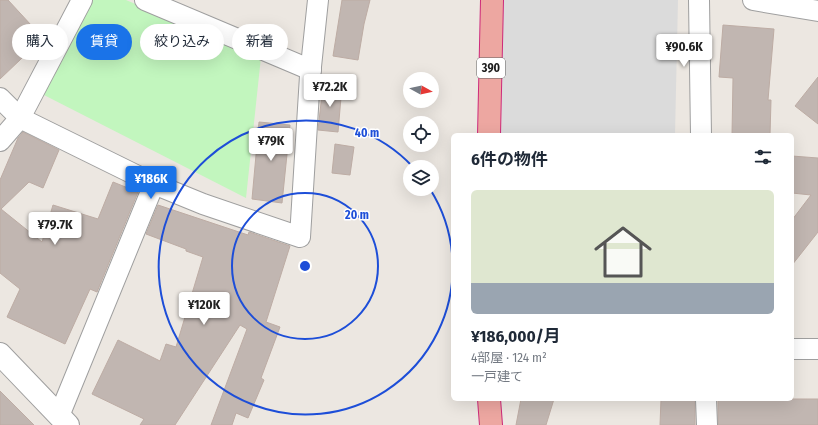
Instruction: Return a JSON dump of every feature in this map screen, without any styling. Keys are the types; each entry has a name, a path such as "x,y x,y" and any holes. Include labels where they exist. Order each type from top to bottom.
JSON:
{"highway":[{"name":"390","path":"489,133 492,0"},
{"path":"489,401 491,425"}],"street":[{"path":"0,141 20,118 82,0"},
{"path":"145,0 311,70"},
{"path":"0,98 20,118 154,184 203,204 300,237 311,70 318,0"},
{"path":"699,0 701,133"},
{"path":"753,0 818,11"},
{"path":"0,354 63,420 154,184"},
{"path":"794,349 818,349"},
{"path":"706,401 707,425"}],"green space":[{"path":"88,0 126,0 183,24 140,24 140,60 224,60 224,41 232,45 232,60 261,60 246,198 40,93 57,60 68,60 68,39"}],"shaded area":[{"path":"503,0 678,0 675,133 501,133"}],"building":[{"path":"0,0 8,0 30,24 12,24 12,60 20,60 0,79"},
{"path":"342,0 370,0 358,60 333,56"},
{"path":"723,25 774,29 768,100 771,100 770,133 732,133 733,78 719,77"},
{"path":"818,77 818,124 795,106"},
{"path":"323,85 342,86 338,132 318,130"},
{"path":"259,122 290,125 282,203 252,199"},
{"path":"23,132 59,150 43,188 29,182 1,209 42,242 53,205 98,219 113,182 138,192 97,292 90,289 65,344 7,317 20,289 0,273 0,180 18,138"},
{"path":"335,144 354,147 350,175 332,173"},
{"path":"794,156 818,158 818,232 794,262 794,217 811,195 794,193"},
{"path":"158,205 248,235 249,232 290,246 266,322 280,327 261,378 264,380 248,418 236,413 232,425 211,425 247,329 240,325 175,425 140,425 144,419 92,394 118,340 160,361 166,344 176,347 203,257 146,234"},
{"path":"0,391 34,425 0,425"},
{"path":"794,399 818,399 818,425 718,425 718,401 794,401"},
{"path":"521,401 553,401 546,425 516,425"},
{"path":"661,401 695,401 695,425 660,425"}]}
